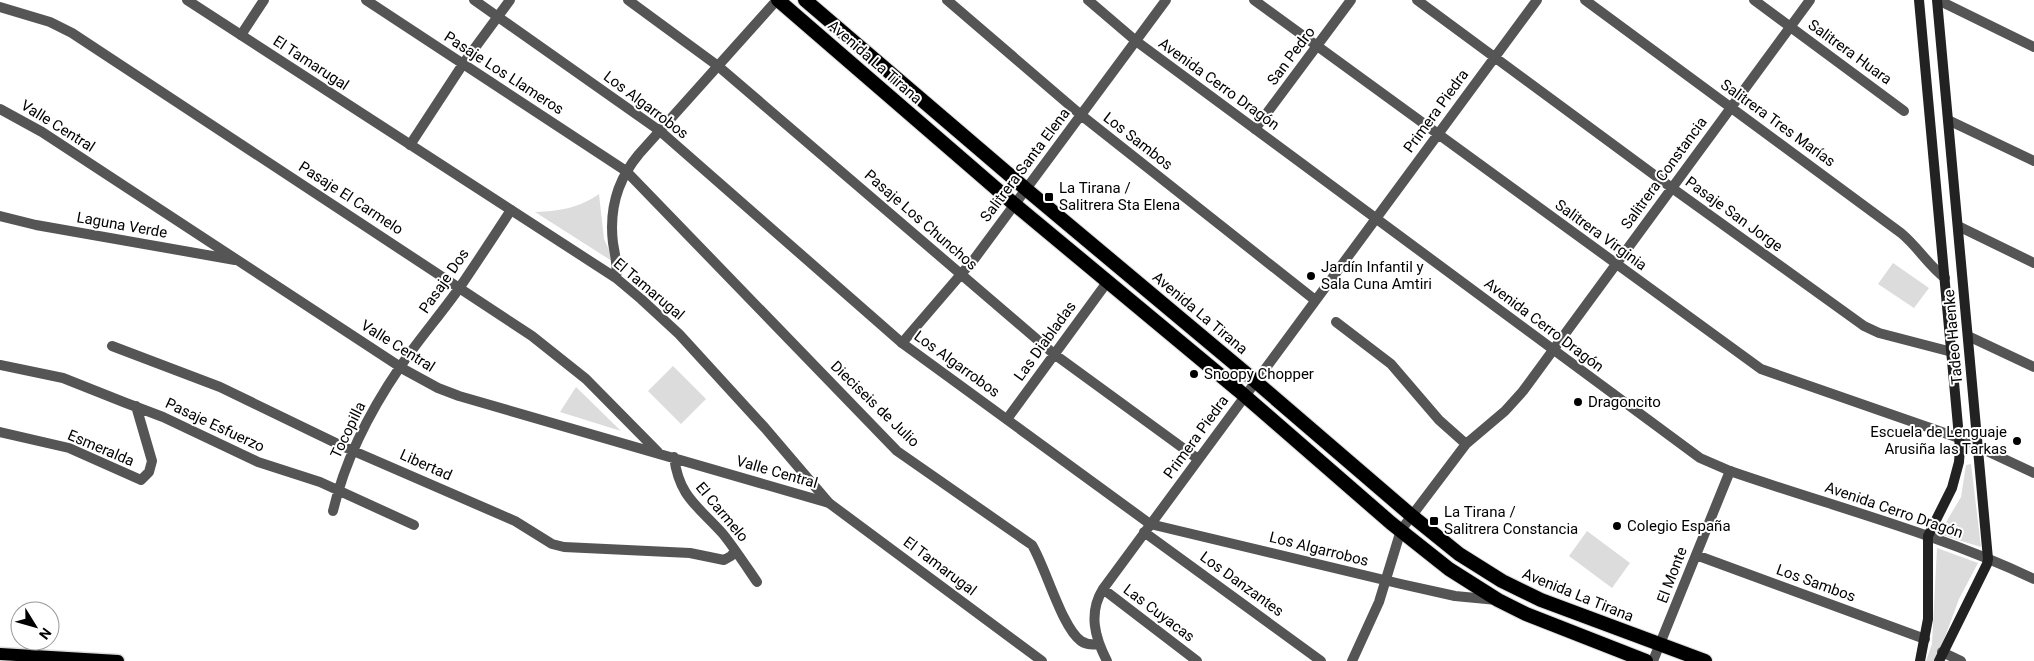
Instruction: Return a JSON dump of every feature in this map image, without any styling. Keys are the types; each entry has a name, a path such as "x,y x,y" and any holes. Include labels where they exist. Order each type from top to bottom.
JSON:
{"highway":[{"name":"Avenida La Tirana","path":"777,0 1015,205 1108,281 1449,569 1498,600 1555,627 1646,661"},
{"name":"Avenida La Tirana","path":"805,0 1459,554 1521,591 1560,608 1706,661"}],"main road":[{"name":"Tadeo Haenke","path":"1919,0 1960,448 1956,475 1928,536 1929,598 1925,639 1920,661"},
{"name":"Tadeo Haenke","path":"1938,0 1988,559 1941,657"},
{"path":"0,654 118,661"}],"street":[{"name":"El Tamarugal","path":"187,0 616,278 678,334 765,428 829,503 1042,661"},
{"path":"241,36 264,0"},
{"name":"Pasaje Los Llameros","path":"366,0 626,171"},
{"name":"Los Algarrobos","path":"474,0 660,131 902,343 1006,419 1147,528 1455,596 1498,600"},
{"path":"410,145 463,64 510,0"},
{"name":"Pasaje Los Chunchos","path":"628,0 718,66 1054,354 1198,459"},
{"path":"616,278 617,266 613,243 612,218 617,194 626,171 777,0"},
{"name":"Los Sambos","path":"947,0 1081,116 1316,300"},
{"name":"Avenida Cerro Dragón","path":"1088,0 1136,42 1552,350 1707,462 1928,536 1988,559 2034,580"},
{"name":"Salitrera Santa Elena","path":"902,343 961,275 1027,190 1166,0"},
{"name":"Salitrera Virginia","path":"1254,0 1761,369 1959,438 2034,473"},
{"name":"San Pedro","path":"1255,129 1351,0"},
{"name":"Pasaje San Jorge","path":"1416,0 1864,326 1879,333 1952,352"},
{"name":"Primera Piedra","path":"1107,661 1099,644 1094,616 1096,602 1102,589 1537,0"},
{"name":"Salitrera Tres Marías","path":"1586,0 1901,233 1928,263 1945,278"},
{"name":"Salitrera Huara","path":"1754,0 1904,111"},
{"name":"Salitrera Constancia","path":"1353,661 1379,602 1401,530 1466,444 1514,402 1810,0"},
{"path":"1938,0 2034,47"},
{"name":"Pasaje El Carmelo","path":"0,7 50,22 72,33 532,336 586,379 659,453"},
{"name":"Valle Central","path":"0,109 42,132 400,366 438,388 459,396 829,503"},
{"path":"1948,120 2034,161"},
{"name":"Dieciseis de Julio","path":"626,171 898,451 1032,545 1041,559 1058,604 1076,637 1087,644 1099,644"},
{"name":"Pasaje Dos","path":"400,366 460,288 510,210"},
{"name":"Laguna Verde","path":"0,216 36,225 240,261"},
{"path":"1958,226 2034,263"},
{"name":"Las Diabladas","path":"1006,419 1108,281"},
{"path":"1336,322 1391,364 1439,420 1466,444"},
{"path":"1968,336 2034,367"},
{"name":"Libertad","path":"112,346 220,387 352,450 515,521 552,544 564,547 690,553 724,560 735,551"},
{"name":"Pasaje Esfuerzo","path":"0,365 63,378 136,406 258,462 338,489 414,525"},
{"name":"Tocopilla","path":"333,511 338,489 352,450 400,366"},
{"name":"Esmeralda","path":"0,432 69,448 141,480 149,472 152,461 136,406"},
{"name":"El Carmelo","path":"674,457 683,491 735,551 757,582"},
{"name":"El Monte","path":"1653,661 1730,471"},
{"name":"Los Danzantes","path":"1147,528 1321,661"},
{"name":"Los Sambos","path":"1696,555 1925,639"},
{"name":"Las Cuyacas","path":"1102,589 1197,661"},
{"path":"1941,657 1961,661"}],"shaded area":[{"path":"599,194 604,239 615,263 535,212 569,208 584,203"},
{"path":"1893,263 1929,288 1914,308 1878,284"},
{"path":"673,366 706,399 681,424 648,391"},
{"path":"576,387 621,431 560,412"},
{"path":"1971,464 1981,547 1939,534 1961,497 1966,465"},
{"path":"1587,531 1630,563 1612,588 1569,556"},
{"path":"1937,548 1978,563 1959,599 1936,661 1926,661 1932,644"}],"place":[{"name":"La Tirana / Salitrera Sta Elena","path":"1049,197"},
{"name":"Jardín Infantil y Sala Cuna Amtiri","path":"1311,276"},
{"name":"Snoopy Chopper","path":"1194,374"},
{"name":"Dragoncito","path":"1578,402"},
{"name":"Escuela de Lenguaje Arusiña las Tarkas","path":"2017,441"},
{"name":"La Tirana / Salitrera Constancia","path":"1434,521"},
{"name":"Colegio España","path":"1617,526"}]}
